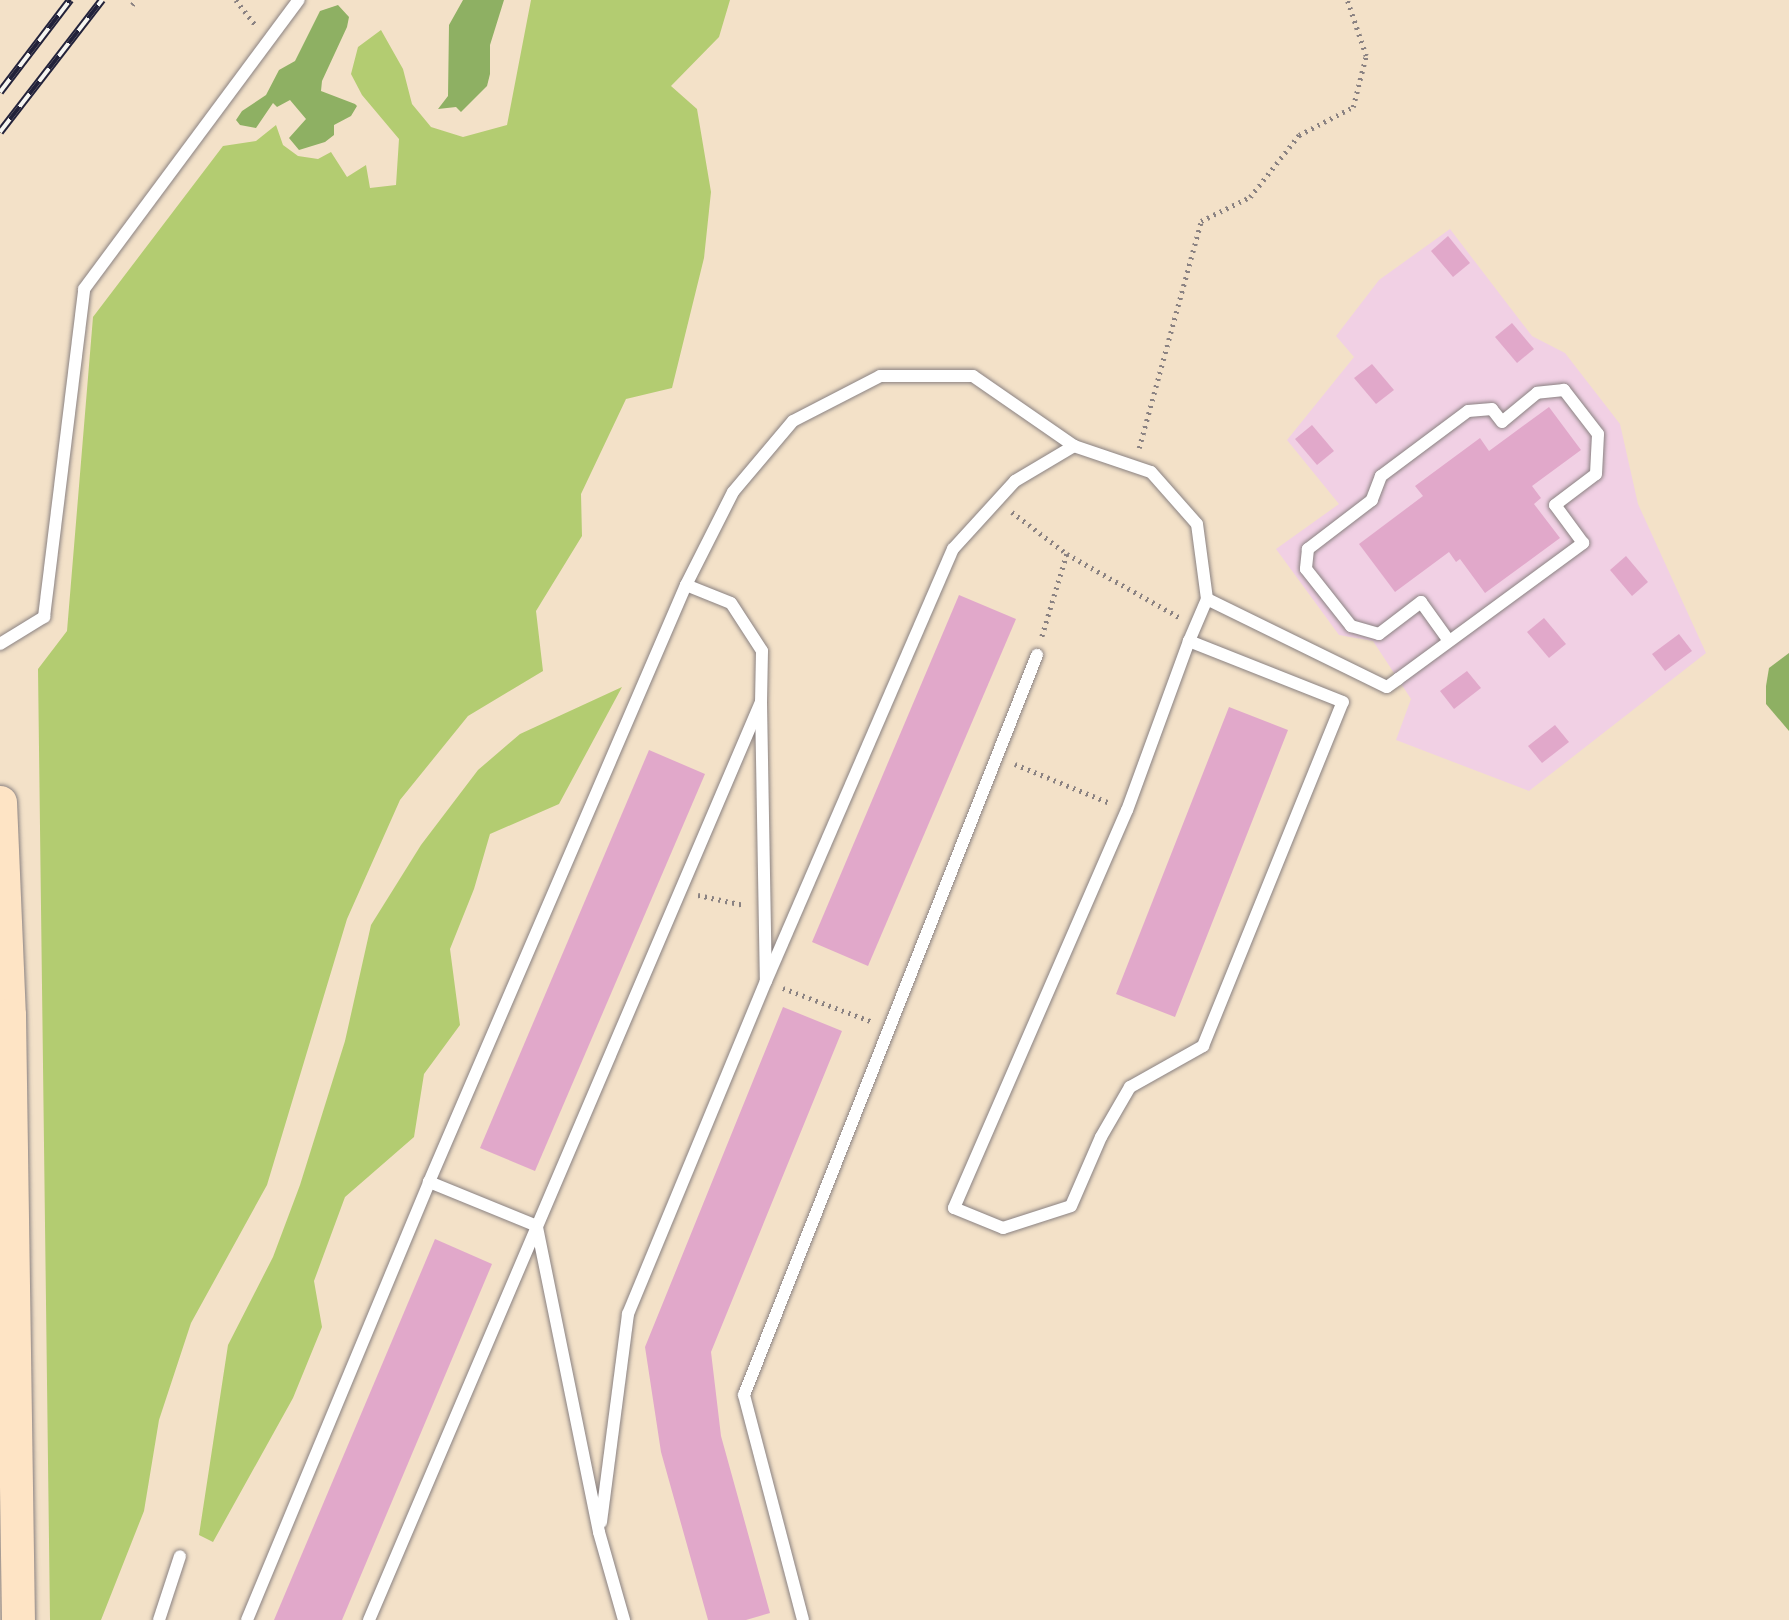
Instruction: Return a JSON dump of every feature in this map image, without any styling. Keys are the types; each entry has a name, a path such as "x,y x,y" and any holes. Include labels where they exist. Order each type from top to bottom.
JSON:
{"street":[{"path":"0,802 9,1015 18,1620"},
{"path":"0,1102 9,1015"},
{"path":"0,1315 16,1410"}],"lane":[{"path":"0,644 44,617 84,289 299,0"},
{"path":"247,1620 429,1182 686,585 733,492 793,421 880,376 972,376 1074,446 1151,472 1197,524 1207,599 1189,642 1127,810 954,1208 1003,1228 1071,1206 1101,1137 1130,1087 1203,1046 1343,702 1189,642"},
{"path":"1207,599 1337,665 1387,687 1583,543 1555,505 1596,474 1598,434 1564,390 1538,393 1502,422 1492,409 1468,411 1381,477 1372,500 1308,549 1306,569 1351,626 1379,634 1421,602 1449,641"},
{"path":"599,1532 628,1314 766,981 953,549 1015,481 1074,446"},
{"path":"686,585 731,603 762,651 766,981"},
{"path":"803,1620 744,1395 1037,654"},
{"path":"369,1620 761,702"},
{"path":"429,1182 537,1226"},
{"path":"537,1226 599,1532 624,1620"},
{"path":"159,1620 180,1556"}],"path":[{"path":"132,5 136,0"},
{"path":"236,0 258,27 271,37"},
{"path":"1134,466 1201,221 1250,197 1298,135 1353,107 1366,55 1347,0"},
{"path":"998,500 1067,554 1195,627"},
{"path":"1037,654 1067,554"},
{"path":"997,757 1127,810"},
{"path":"680,892 765,910"},
{"path":"766,981 888,1027"}],"shaded area":[{"path":"1450,229 1532,336 1565,353 1620,424 1638,504 1706,653 1529,791 1396,740 1411,699 1373,641 1339,635 1276,549 1339,504 1287,440 1354,357 1336,336 1379,280"}],"green space":[{"path":"463,0 504,0 490,45 490,74 487,86 461,112 456,107 438,109 448,96 449,25"},
{"path":"531,0 730,0 719,37 671,86 697,109 711,192 704,258 672,388 626,399 581,494 582,536 536,611 543,671 468,716 400,800 347,919 267,1185 191,1323 159,1420 144,1511 101,1620 50,1620 38,669 67,631 93,317 223,146 256,141 276,125 283,145 298,156 318,159 331,152 347,177 366,165 370,188 396,185 399,139 362,95 351,74 358,47 381,30 403,69 412,104 431,127 463,137 507,125"},
{"path":"338,5 349,17 322,81 321,91 355,104 357,106 351,116 334,125 334,135 325,142 299,150 289,138 306,119 290,100 277,107 273,103 256,128 240,125 236,120 242,111 266,95 279,70 295,61 320,11"},
{"path":"1789,653 1789,731 1766,704 1766,686 1769,668"},
{"path":"622,687 559,804 490,834 474,889 450,949 460,1025 424,1074 414,1137 345,1197 314,1281 322,1327 293,1398 213,1542 199,1535 228,1345 273,1257 300,1185 345,1041 371,925 421,845 478,770 520,734"}],"building":[{"path":"1448,236 1470,263 1453,277 1431,251"},
{"path":"1512,323 1534,349 1517,363 1495,337"},
{"path":"1372,364 1394,390 1376,404 1354,378"},
{"path":"1549,407 1581,450 1532,486 1541,498 1534,504 1560,538 1485,593 1460,559 1456,562 1449,552 1395,592 1359,544 1423,496 1415,486 1480,438 1489,451"},
{"path":"1312,425 1334,451 1317,465 1295,439"},
{"path":"1626,556 1648,582 1632,596 1610,570"},
{"path":"959,595 1016,619 868,966 812,942"},
{"path":"1544,618 1566,644 1549,658 1527,632"},
{"path":"1679,634 1692,651 1665,671 1652,654"},
{"path":"1467,671 1481,688 1454,709 1440,691"},
{"path":"1229,707 1288,730 1175,1017 1116,994"},
{"path":"1555,725 1569,742 1542,763 1528,746"},
{"path":"649,750 705,774 535,1171 480,1148"},
{"path":"783,1007 842,1031 711,1352 721,1436 770,1613 746,1620 708,1620 661,1452 645,1347"},
{"path":"435,1239 492,1264 342,1620 274,1620"}],"railway":[{"path":"0,92 70,0"},
{"path":"0,132 102,0"}]}
